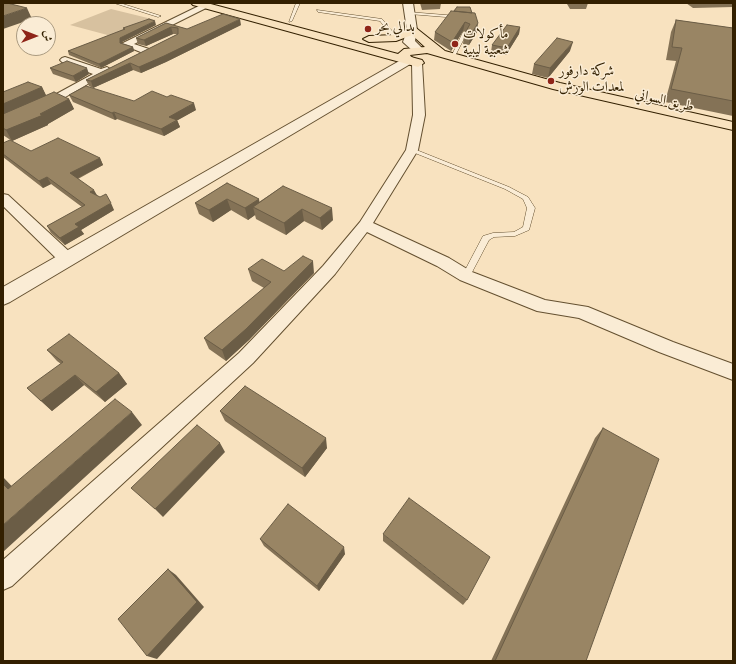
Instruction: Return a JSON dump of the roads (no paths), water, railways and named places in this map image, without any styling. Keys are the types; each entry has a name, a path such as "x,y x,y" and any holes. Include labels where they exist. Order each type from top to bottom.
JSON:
{"highway":[{"name":"طريق السواني","path":"206,4 369,39 414,57"},
{"name":"طريق السواني","path":"206,4 414,57 733,135"},
{"name":"طريق السواني","path":"412,30 425,43 445,56 565,88 733,126"},
{"path":"369,39 396,38 406,35 412,30"},
{"path":"414,57 435,59 437,56 445,56"}],"street":[{"path":"146,51 126,44 206,4"},
{"path":"3,577 246,358 329,270 365,225 412,150 419,115 414,57 409,42 412,30 409,8"},
{"path":"136,56 158,46"},
{"path":"3,297 414,57"},
{"path":"65,60 101,73"},
{"path":"3,124 44,105 118,65"},
{"path":"3,198 67,259"},
{"path":"365,225 443,262 466,276 543,306 582,312 666,347 733,372"}],"lane":[{"path":"116,3 159,16"},
{"path":"290,21 298,3"},
{"path":"409,8 462,18"},
{"path":"318,11 381,20 396,38"},
{"path":"445,56 465,32"},
{"path":"412,150 507,188 526,198 531,208 526,228 515,234 493,235 486,238 466,276"}],"place":[{"name":"بدالي بحر","path":"368,29"},
{"name":"مأكولات شعبية ليبية","path":"455,44"},
{"name":"شركة دارفور لمعدات الورش","path":"551,81"}]}
